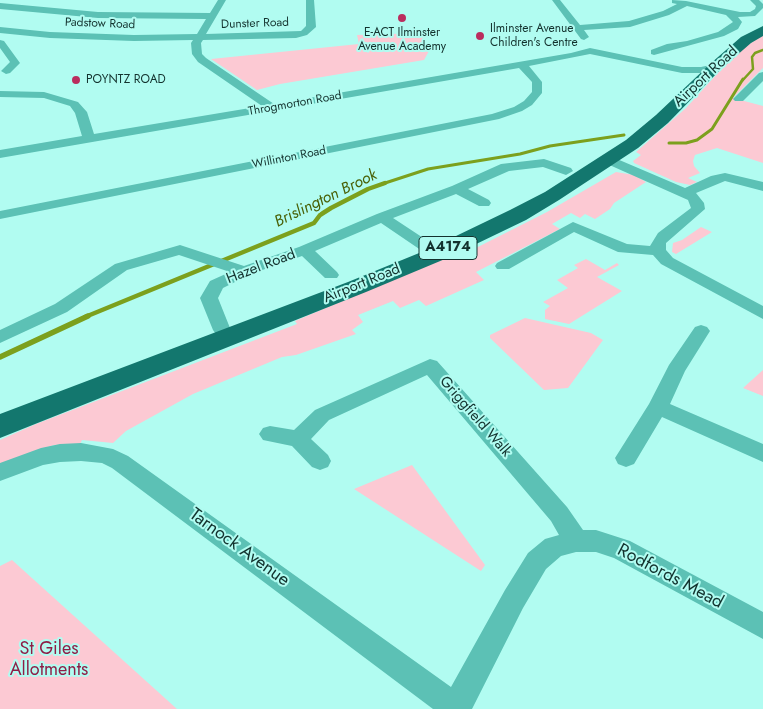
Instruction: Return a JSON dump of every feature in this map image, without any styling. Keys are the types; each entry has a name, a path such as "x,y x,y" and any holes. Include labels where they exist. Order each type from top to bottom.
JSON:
{"highway":[{"name":"Airport Road","path":"0,426 438,254 518,215 610,160 632,144 662,119 709,72 746,40 763,30"}],"street":[{"path":"222,0 199,38 195,48 197,54 202,60 272,108"},
{"name":"Dunster Road","path":"199,38 286,36 304,33 311,27 310,0"},
{"path":"556,0 590,45 590,51 669,68 709,72"},
{"path":"672,0 730,14 752,14 760,6 754,0"},
{"path":"578,28 630,24 666,13 686,3"},
{"path":"0,6 98,15 212,16"},
{"path":"654,52 670,46 688,44 721,34 735,27 738,22 730,14"},
{"name":"Padstow Road","path":"1,37 50,35 199,38"},
{"path":"1,37 15,63 6,71"},
{"path":"688,44 698,48"},
{"name":"Throgmorton Road","path":"0,154 590,51"},
{"name":"Willinton Road","path":"0,215 495,117 518,109 528,103 536,93 534,77 520,64"},
{"path":"669,68 709,72"},
{"path":"739,99 763,75"},
{"path":"0,94 44,95 74,104 81,112 89,139"},
{"path":"610,160 686,192 698,203 698,209 663,236 658,243 658,252"},
{"name":"Hazel Road","path":"228,338 222,330 209,298 216,285 245,271 305,250 382,217 457,189 506,167 544,163 566,171"},
{"path":"686,192 725,177 747,181 763,187"},
{"path":"457,189 484,202"},
{"path":"382,217 438,254"},
{"path":"503,266 573,226 624,250 658,252 667,261 763,313"},
{"path":"0,337 61,308 121,267 180,250 223,266 245,271"},
{"name":"Hazel Road","path":"305,250 331,275"},
{"path":"626,458 658,407 676,370 701,331"},
{"name":"Griggfield Walk","path":"298,439 322,415 430,366 553,507 576,541"},
{"path":"658,407 763,453"},
{"path":"270,434 298,439 320,462"},
{"name":"Tarnock Avenue","path":"0,472 41,457 60,453 81,452 105,455 120,462 456,708"},
{"name":"Rodfords Mead","path":"456,708 514,599 537,561 554,547 576,541 596,541 621,549 763,626"}],"green space":[{"path":"423,33 429,51 424,60 280,84 257,90 211,59 359,44 357,35"},
{"path":"763,35 763,68 733,98 763,106 763,163 717,148 695,155 694,166 700,173 688,178 697,182 690,185 676,182 634,163 633,161 641,155 636,152 686,108 737,52"},
{"path":"616,172 634,175 646,182 614,203 610,209 595,219 585,214 580,218 571,213 552,224 560,229 476,272 484,280 426,306 419,300 400,308 393,301 358,315 363,322 352,330 356,334 296,355 282,357 193,394 126,431 113,443 82,440 80,444 54,445 0,464 0,440 36,424 297,324 295,321 451,255 464,254 547,212"},
{"path":"701,227 712,232 676,254 672,252 673,243 682,240"},
{"path":"586,259 605,270 617,263 619,265 597,277 622,291 569,324 545,319 545,310 550,306 543,302 568,288 557,280 578,268 574,265"},
{"path":"525,318 591,333 603,340 568,388 544,390 490,338 490,335"},
{"path":"763,370 763,396 743,388"},
{"path":"412,465 485,565 481,571 354,489"},
{"name":"St Giles Allotments","path":"12,560 177,709 0,709 0,566"}],"waterway":[{"name":"Brislington Brook","path":"742,81 753,69 752,57 755,53 763,50"},
{"name":"Brislington Brook","path":"669,143 686,143 697,140 712,129 743,79"},
{"name":"Brislington Brook","path":"384,183 428,169 520,154 550,146 624,135"},
{"name":"Brislington Brook","path":"85,317 314,223 320,215 331,208 368,189 384,183"},
{"name":"Brislington Brook","path":"0,357 88,316"}],"place":[{"name":"E-ACT Ilminster Avenue Academy","path":"402,18"},
{"name":"Ilminster Avenue Children's Centre","path":"480,36"},
{"name":"POYNTZ ROAD","path":"76,80"}]}
